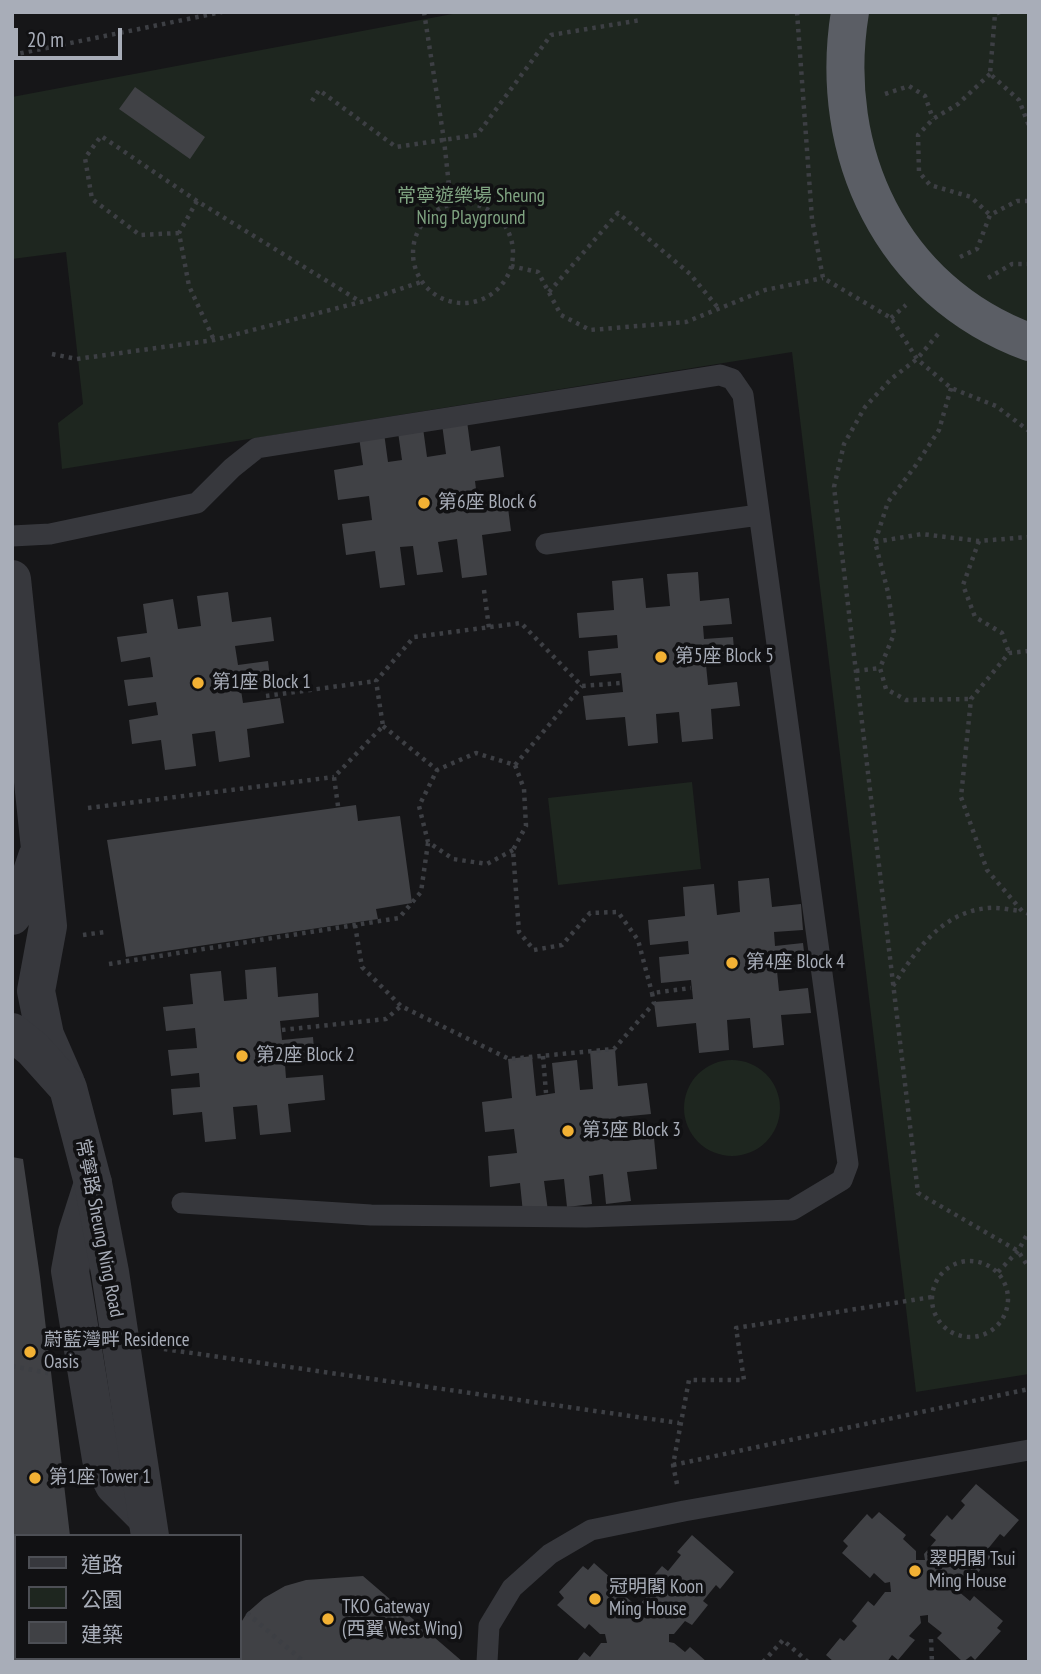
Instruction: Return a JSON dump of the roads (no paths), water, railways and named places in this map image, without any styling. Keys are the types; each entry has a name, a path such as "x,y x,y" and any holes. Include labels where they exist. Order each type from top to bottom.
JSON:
{"highway":[{"path":"850,12 845,51 845,102 858,164 870,194 907,254 930,278 955,301 983,320 1029,342"}],"street":[{"name":"常寧路 Sheung Ning Road","path":"12,579 48,926 36,991 46,1035 68,1088 93,1183 114,1296 148,1527"},
{"path":"12,916 23,900 41,845"},
{"name":"常寧路 Sheung Ning Road","path":"12,1032 33,1049 68,1088"}],"lane":[{"path":"12,536 50,534 197,503 257,447 720,375 732,379 743,395 848,1164 842,1180 792,1210 586,1217 371,1215 182,1203"},
{"path":"546,544 759,515"},
{"path":"487,1662 489,1626 512,1588 550,1554 591,1530 1029,1450"}],"place":[{"name":"第6座 Block 6","path":"424,503"},
{"name":"第5座 Block 5","path":"661,657"},
{"name":"第1座 Block 1","path":"198,683"},
{"name":"第4座 Block 4","path":"732,963"},
{"name":"第2座 Block 2","path":"242,1056"},
{"name":"第3座 Block 3","path":"568,1131"},
{"name":"蔚藍灣畔 Residence Oasis","path":"30,1352"},
{"name":"第1座 Tower 1","path":"35,1478"},
{"name":"翠明閣 Tsui Ming House","path":"915,1571"},
{"name":"冠明閣 Koon Ming House","path":"595,1599"},
{"name":"TKO Gateway (西翼 West Wing)","path":"328,1619"}],"park label":[{"name":"常寧遊樂場 Sheung Ning Playground","path":"471,208"}]}
